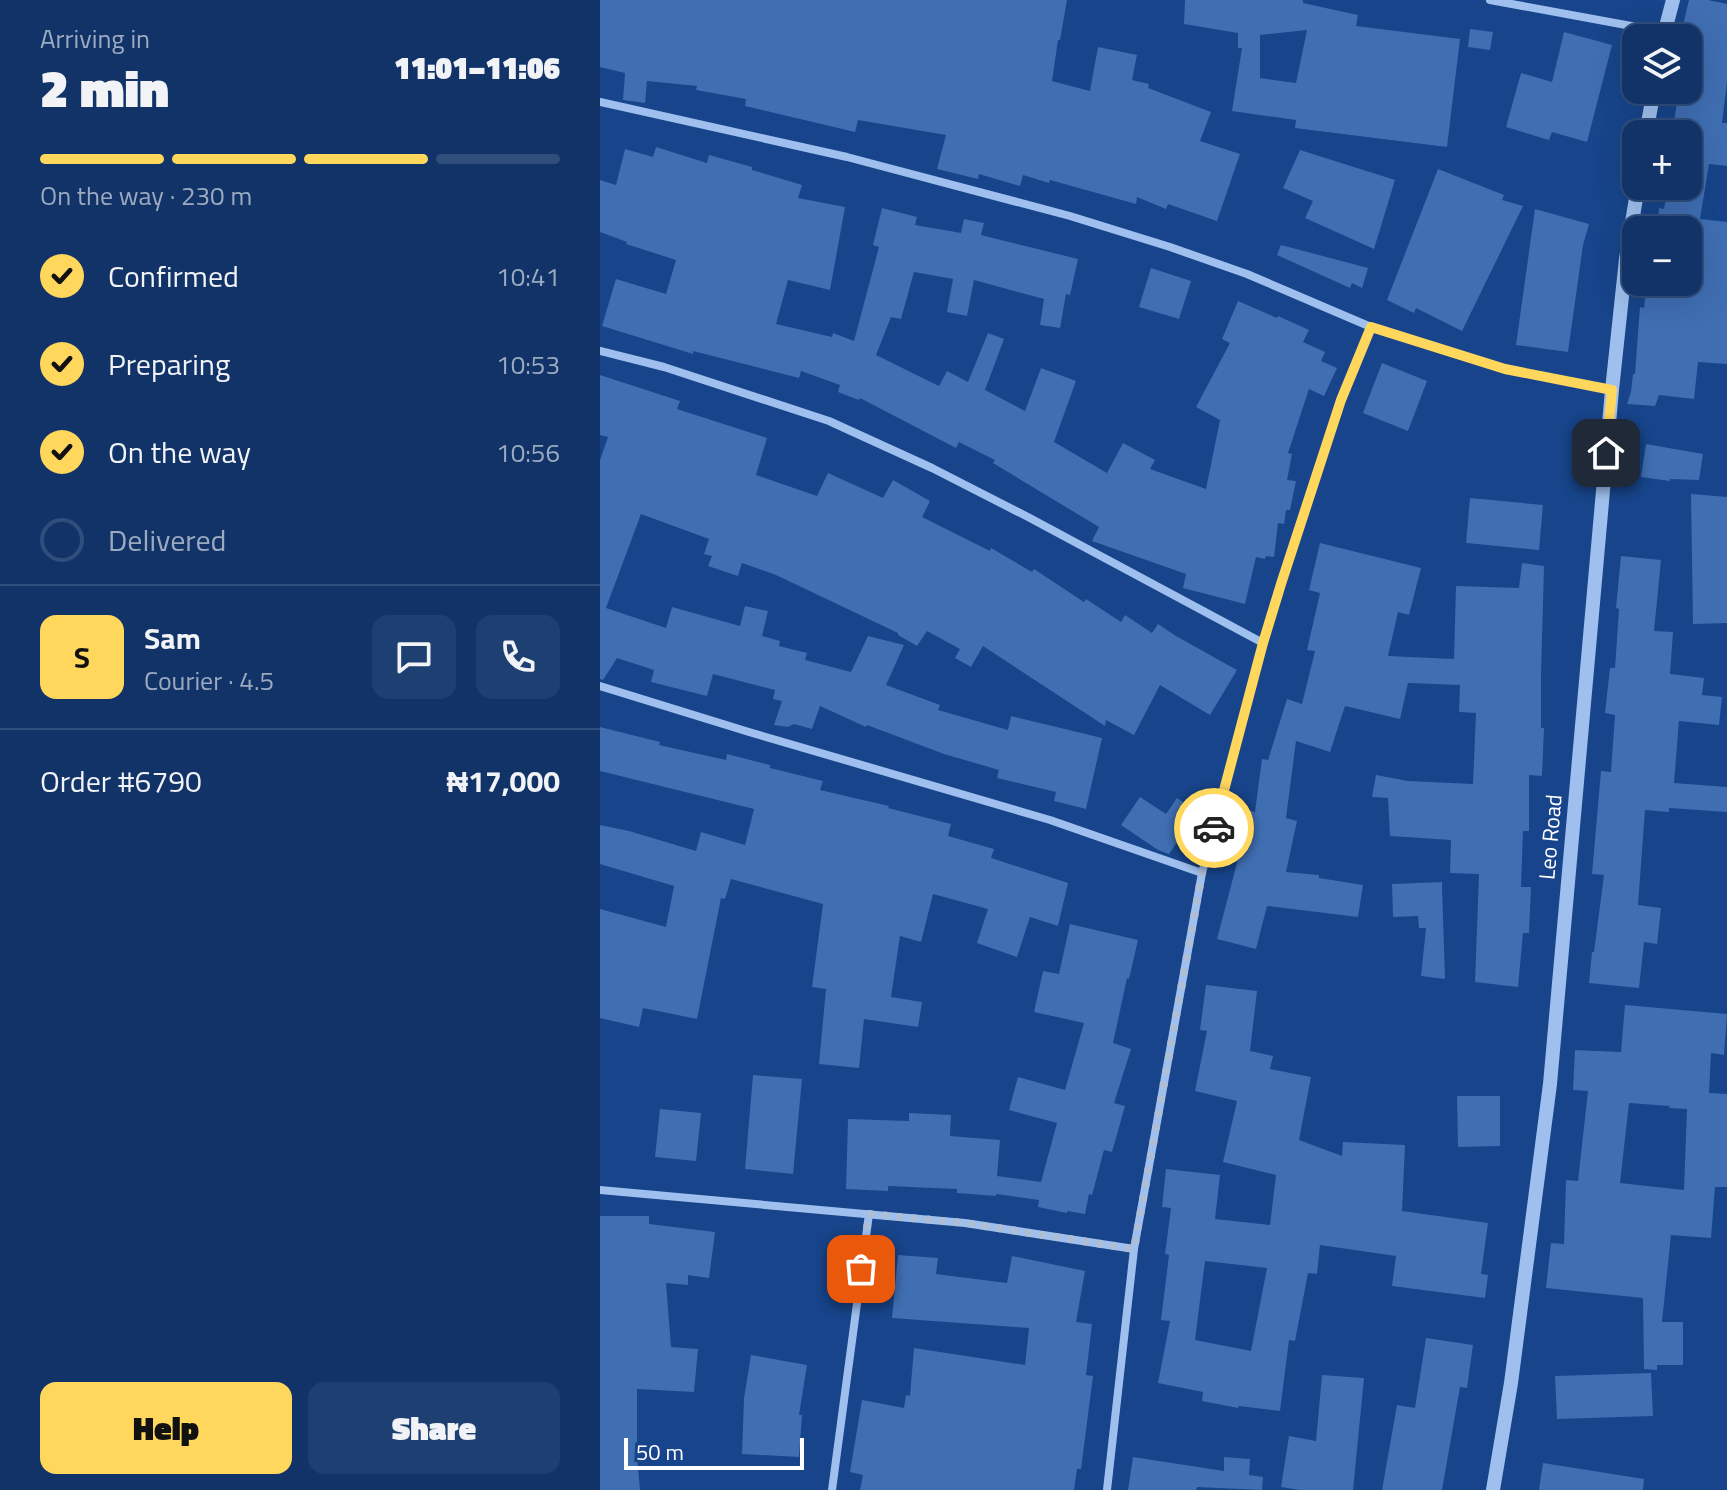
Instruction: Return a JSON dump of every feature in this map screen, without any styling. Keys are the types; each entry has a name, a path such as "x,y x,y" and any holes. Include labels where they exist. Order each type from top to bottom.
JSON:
{"street":[{"path":"1490,0 1622,27"},
{"path":"1666,24 1673,0"},
{"path":"600,102 847,157 1070,216 1247,274 1371,327 1505,369 1612,390"},
{"name":"Leo Road","path":"1493,1490 1511,1383 1550,1084 1612,390 1636,200"},
{"path":"1107,1490 1134,1249 1202,873 1263,643 1341,400 1371,327"},
{"path":"600,351 664,367 829,421 932,468 1028,517 1263,643"},
{"path":"600,686 1050,820 1202,873"},
{"path":"600,1190 965,1223 1134,1249"},
{"path":"832,1490 869,1214"}],"building":[{"path":"600,0 1067,0 1052,81 1090,91 1098,47 1137,55 1132,80 1149,84 1148,88 1211,112 1200,141 1240,154 1217,221 1168,204 1166,209 1137,197 1136,204 1050,180 1049,183 1023,175 1020,186 979,174 978,179 937,169 946,135 858,120 855,132 745,106 746,99 696,90 697,86 647,81 645,103 623,100 625,73 600,67"},
{"path":"1185,0 1303,0 1303,3 1358,15 1356,26 1460,39 1447,147 1295,128 1296,120 1232,111 1242,48 1238,48 1238,33 1184,24","holes":["1307,30 1296,83 1260,78 1260,35"]},
{"path":"1689,0 1727,4 1727,82 1722,123 1727,123 1727,166 1709,164 1700,216 1658,216 1659,208 1664,209 1666,200 1702,200 1702,120 1674,120 1677,104 1702,104 1702,24 1683,24"},
{"path":"1470,29 1493,32 1490,50 1468,47"},
{"path":"1564,32 1612,45 1587,142 1552,132 1549,140 1506,127 1521,73 1552,82"},
{"path":"656,147 707,163 709,155 752,167 752,170 802,185 798,198 845,207 830,290 788,280 776,324 832,337 833,333 854,341 879,247 873,245 882,208 917,217 915,225 961,233 964,219 984,223 981,235 1078,259 1070,295 1066,294 1060,328 1040,325 1044,299 974,280 967,316 947,312 953,279 914,272 901,319 891,317 876,355 939,386 947,371 968,382 988,333 1004,339 985,390 1025,411 1041,368 1076,381 1054,442 1107,473 1123,443 1155,460 1150,469 1206,489 1220,420 1196,407 1230,343 1222,339 1238,301 1309,330 1303,342 1325,352 1321,361 1337,368 1324,396 1309,389 1288,453 1292,454 1287,480 1296,481 1290,510 1286,510 1284,524 1278,523 1274,557 1256,557 1245,604 1183,588 1186,574 1092,541 1099,527 993,463 995,460 959,442 956,448 860,398 838,392 840,385 801,371 799,378 693,351 693,354 602,326 616,279 666,294 676,260 600,232 600,180 616,185 625,149 653,157"},
{"path":"1300,150 1395,180 1374,249 1305,218 1313,201 1283,188"},
{"path":"1438,169 1504,195 1502,200 1523,206 1462,331 1416,308 1414,313 1387,300"},
{"path":"1535,209 1589,224 1583,245 1568,352 1516,345"},
{"path":"1702,219 1727,222 1727,364 1698,362 1694,399 1659,395 1655,406 1627,404 1635,374 1640,307 1644,308 1645,296 1702,296"},
{"path":"1281,245 1368,268 1362,288 1352,283 1350,288 1277,255"},
{"path":"1151,268 1191,281 1179,319 1139,307"},
{"path":"1382,363 1427,381 1408,431 1363,413"},
{"path":"600,375 680,401 677,409 767,438 756,475 817,496 828,473 883,498 893,480 930,501 922,517 990,551 991,548 1032,572 1034,569 1121,622 1125,615 1152,633 1158,624 1237,670 1210,715 1160,685 1134,735 1106,720 1105,726 983,646 971,667 955,658 960,649 927,631 917,646 898,633 776,575 742,563 738,576 708,566 712,556 704,554 709,539 641,514 606,608 666,628 672,607 740,626 745,606 768,611 762,636 780,641 779,646 807,653 805,660 851,672 868,636 904,645 886,685 940,705 938,710 1008,730 1011,716 1102,738 1086,809 1054,801 1056,792 997,778 999,770 866,727 820,706 812,729 794,724 788,727 774,725 782,701 773,699 775,690 713,674 707,696 651,682 654,670 617,658 603,680 600,679 600,460 608,437 600,435"},
{"path":"1646,444 1703,454 1699,480 1670,481 1641,477"},
{"path":"1691,494 1727,497 1727,623 1693,624"},
{"path":"1470,498 1543,505 1539,550 1466,543"},
{"path":"1320,543 1421,568 1409,615 1398,612 1388,656 1454,659 1456,586 1519,588 1522,563 1544,566 1542,776 1529,775 1529,831 1523,831 1521,887 1531,887 1529,933 1523,933 1518,987 1475,982 1479,874 1450,873 1451,840 1390,836 1388,798 1372,797 1376,775 1408,781 1473,784 1476,713 1459,712 1460,685 1408,683 1400,719 1345,706 1330,752 1296,741 1286,818 1297,821 1286,872 1319,875 1319,878 1363,885 1358,917 1267,906 1256,949 1217,939 1243,840 1247,810 1255,812 1262,759 1268,760 1287,699 1302,704 1315,651 1307,650 1320,593 1309,590"},
{"path":"1621,556 1661,560 1654,631 1673,632 1670,674 1704,678 1702,695 1722,697 1719,725 1679,721 1674,783 1727,787 1727,812 1669,808 1669,812 1645,810 1638,905 1661,908 1657,944 1644,942 1639,988 1589,983 1604,875 1592,874 1601,771 1611,772 1615,715 1605,713 1610,668 1615,668"},
{"path":"600,727 660,742 659,745 726,760 727,754 770,765 770,768 823,781 820,790 951,824 948,836 994,849 991,858 1068,883 1058,926 1030,917 1017,957 977,943 988,909 933,894 921,942 900,936 891,997 922,1002 918,1027 864,1019 859,1068 819,1064 826,989 812,987 823,904 731,879 725,899 721,898 697,1019 643,1008 639,1027 600,1018 600,909 666,927 674,886 600,864 600,825 696,851 701,832 745,845 754,809 600,771"},
{"path":"1140,797 1166,814 1177,798 1197,812 1169,854 1121,825"},
{"path":"1442,882 1445,979 1421,976 1426,928 1419,928 1418,916 1393,917 1392,884"},
{"path":"1070,924 1138,940 1113,1043 1131,1049 1114,1103 1125,1106 1112,1152 1104,1150 1085,1214 1038,1207 1039,1200 957,1193 957,1189 888,1186 888,1191 846,1189 848,1119 909,1121 909,1113 951,1115 950,1136 1000,1140 997,1176 1041,1182 1057,1123 1009,1110 1018,1077 1065,1090 1084,1023 1034,1012 1043,971 1059,974"},
{"path":"1206,985 1257,991 1250,1051 1273,1056 1270,1069 1311,1077 1299,1140 1342,1156 1343,1142 1405,1145 1402,1211 1488,1223 1481,1274 1488,1275 1485,1298 1392,1286 1396,1256 1320,1245 1317,1274 1308,1273 1295,1341 1289,1340 1280,1411 1202,1401 1203,1392 1158,1383 1170,1321 1161,1320 1171,1208 1162,1207 1166,1169 1220,1175 1215,1219 1270,1225 1276,1175 1223,1162 1237,1101 1195,1091 1207,1031 1200,1030","holes":["1205,1261 1267,1268 1251,1351 1195,1340"]},
{"path":"1625,1005 1727,1014 1724,1055 1711,1053 1709,1093 1727,1094 1727,1187 1715,1187 1711,1238 1671,1235 1662,1322 1683,1322 1683,1365 1657,1365 1657,1370 1644,1369 1643,1298 1546,1288 1551,1243 1564,1244 1566,1180 1578,1181 1588,1091 1573,1090 1575,1050 1621,1052","holes":["1629,1103 1687,1109 1684,1190 1620,1183"]},
{"path":"753,1075 802,1079 793,1174 745,1169"},
{"path":"1457,1096 1500,1096 1500,1146 1458,1147"},
{"path":"660,1109 701,1113 696,1161 655,1157"},
{"path":"600,1216 649,1216 649,1224 715,1232 709,1278 688,1275 688,1285 666,1283 671,1347 698,1349 694,1392 637,1389 640,1490 600,1490"},
{"path":"898,1255 938,1258 936,1274 1007,1283 1012,1256 1085,1271 1076,1322 1092,1324 1086,1375 1093,1376 1081,1469 1077,1469 1074,1490 860,1490 863,1475 850,1472 862,1400 904,1408 906,1395 910,1396 914,1348 1025,1365 1029,1328 892,1318"},
{"path":"1426,1338 1473,1345 1467,1388 1460,1387 1442,1490 1382,1490 1397,1405 1415,1408"},
{"path":"751,1355 807,1365 799,1415 802,1415 799,1457 742,1454 744,1398"},
{"path":"1651,1373 1653,1416 1557,1419 1555,1376"},
{"path":"1322,1375 1364,1378 1353,1490 1281,1487 1289,1436 1316,1441"},
{"path":"1133,1457 1224,1471 1224,1457 1250,1459 1249,1475 1263,1477 1262,1490 1197,1487 1196,1490 1128,1490"},
{"path":"1543,1463 1644,1479 1643,1490 1539,1490"}],"way so far":[{"path":"861,1269 869,1214 965,1223 1134,1249 1202,873 1214,828"}],"route":[{"path":"1214,828 1281,584 1341,400 1371,327 1505,369 1612,390 1606,453"}]}
